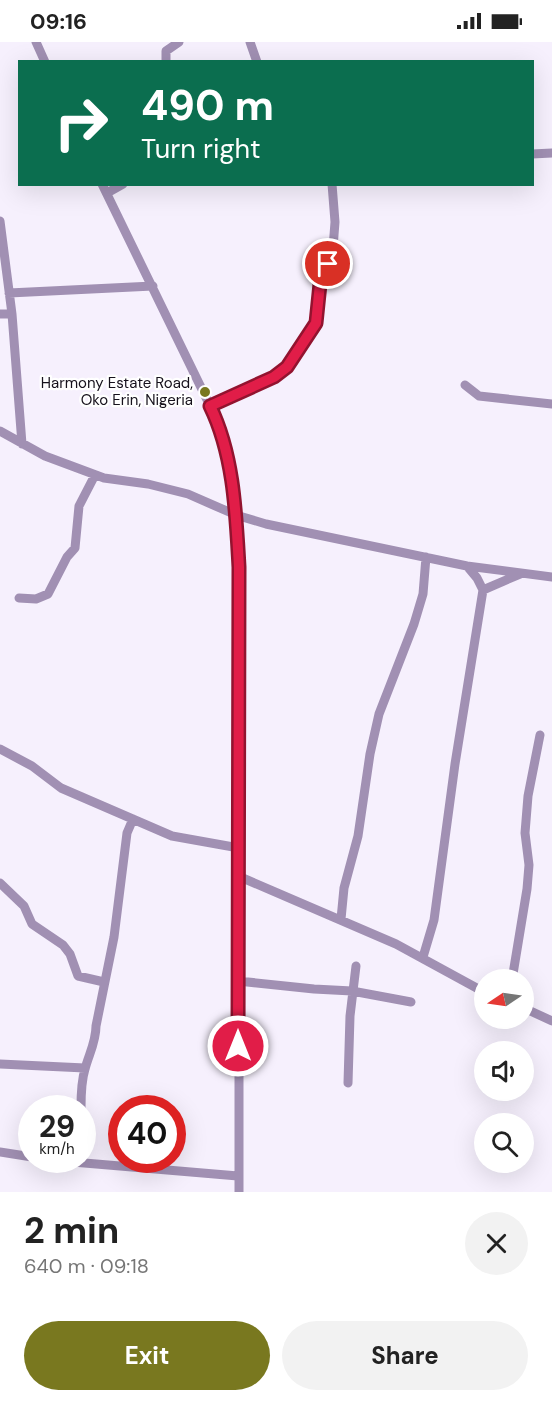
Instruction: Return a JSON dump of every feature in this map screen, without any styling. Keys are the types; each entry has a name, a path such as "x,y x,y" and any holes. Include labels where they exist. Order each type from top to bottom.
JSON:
{"street":[{"path":"36,42 44,60"},
{"path":"166,60 166,51 179,42"},
{"path":"250,42 256,60"},
{"path":"534,154 552,153"},
{"path":"210,406 274,377 287,367 316,323 320,284 333,248 335,222 332,186"},
{"path":"105,189 210,406 226,455 236,515 239,567 238,1192"},
{"path":"0,221 12,314 22,444"},
{"path":"9,293 153,286"},
{"path":"0,314 12,314"},
{"path":"465,385 479,396 552,404"},
{"path":"0,430 45,456 95,475 115,481 148,484 188,494 236,515 284,528 467,566 551,575"},
{"path":"19,598 36,599 48,594 67,557 75,548 79,506 95,475"},
{"path":"341,919 344,888 358,836 372,744 379,714 414,624 423,594 426,557"},
{"path":"423,957 434,920 483,590 467,566"},
{"path":"483,590 521,573"},
{"path":"515,969 529,866 525,833 528,796 540,735"},
{"path":"0,749 32,766 61,788 172,836 238,848"},
{"path":"81,1095 85,1068 96,1039 96,1026 115,926 127,833 133,819"},
{"path":"238,876 341,919 423,957 474,986"},
{"path":"0,883 24,906 32,924 63,945 70,954 78,976 104,982"},
{"path":"348,1083 352,991 356,966"},
{"path":"238,981 352,991 411,1002"},
{"path":"534,1013 552,1021"},
{"path":"0,1064 85,1068"},
{"path":"0,1152 18,1154"},
{"path":"96,1162 238,1176"}],"place":[{"name":"Harmony Estate Road, Oko Erin, Nigeria","path":"205,392"}],"route":[{"path":"238,1046 239,567 236,515 226,455 210,406 274,377 287,367 316,323 319,313 320,284 328,264"}]}
